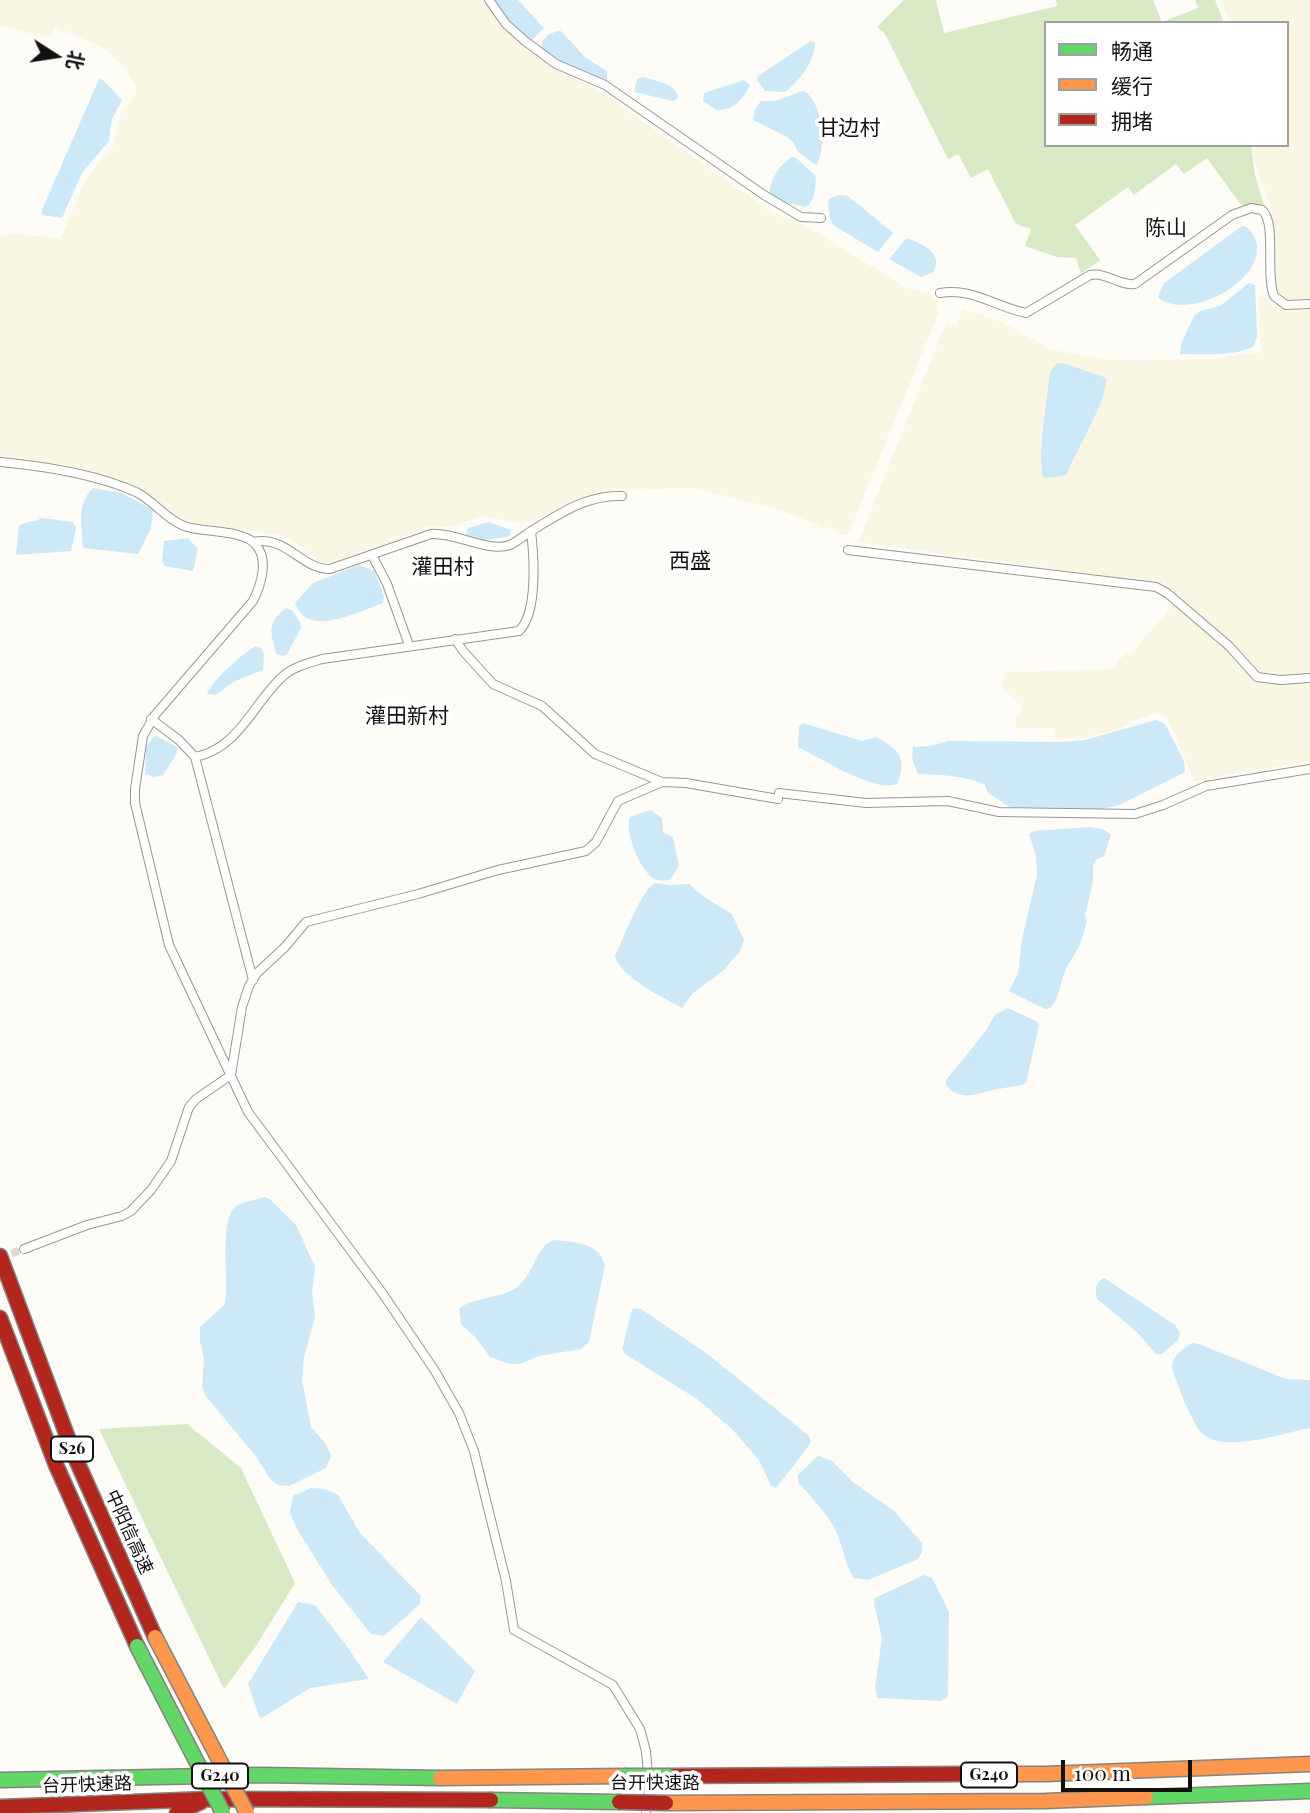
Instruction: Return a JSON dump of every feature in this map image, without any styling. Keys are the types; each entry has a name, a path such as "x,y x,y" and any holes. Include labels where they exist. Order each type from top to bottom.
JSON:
{"highway":[{"name":"中阳信高速","path":"0,1256 75,1457 155,1637 247,1813"},
{"name":"S26","path":"0,1318 56,1465 137,1646 223,1813"},
{"name":"台开快速路","path":"0,1780 260,1775 441,1777 1045,1774 1310,1764"},
{"path":"441,1777 441,1802"},
{"name":"台开快速路","path":"0,1807 312,1798 441,1802 666,1803 1045,1801 1310,1791"},
{"path":"177,1813 208,1799"}],"street":[{"path":"489,0 506,24 556,64 605,85 773,201 801,217 821,218"},
{"path":"940,293 964,292 1026,313 1090,275 1100,274 1125,284 1135,284 1232,215 1251,208 1262,210 1268,218 1269,271 1274,296 1286,304 1310,304"},
{"path":"0,462 56,468 127,489 187,527 243,536 254,542 277,543 319,568 330,569 431,534 445,534 488,545 509,545 591,499 622,496"},
{"path":"195,757 203,756 235,735 288,672 322,659 522,629 533,591 531,531"},
{"path":"254,542 261,555 262,570 259,590 253,601 152,719 140,746 135,803 169,945 248,1112 383,1294 435,1371 459,1413 474,1451 506,1581 514,1630 614,1685 640,1729 646,1751 649,1787 646,1813"},
{"path":"848,550 1156,587 1167,593 1229,646 1256,677 1281,680 1310,678"},
{"path":"372,555 387,584 409,645"},
{"path":"455,639 493,684 542,706 595,754 662,782 866,803 948,801 999,812 1135,814 1206,786 1310,769"},
{"path":"152,719 179,740 195,757 253,980"},
{"path":"24,1249 88,1225 122,1216 131,1211 151,1190 171,1161 189,1107 196,1099 231,1075 242,1007 257,973 285,947 306,922 418,894 498,870 586,851 596,842 615,803 662,782"}],"shaded area":[{"path":"0,0 487,0 511,32 549,64 607,96 777,216 793,218 907,288 930,293 936,301 939,312 847,535 839,535 833,530 777,509 692,488 600,491 537,519 518,523 481,516 452,527 430,526 384,546 369,548 340,561 325,564 291,539 195,523 180,518 144,491 118,479 61,464 0,457 0,237 12,234 61,238 86,179 113,146 121,113 135,95 136,88 127,70 103,47 55,27 50,38 0,26"},
{"path":"1221,0 1310,0 1310,300 1284,299 1275,289 1272,211 1254,160 1253,147 1289,147 1289,21 1229,21"},
{"path":"1259,296 1266,297 1270,303 1283,310 1310,309 1310,762 1195,782 1167,717 1160,714 1153,713 1115,730 1084,738 1055,739 1054,728 1017,728 1015,721 1021,706 1002,688 1004,674 1113,669 1125,653 1131,654 1180,597 1166,586 1132,580 858,542 946,322 957,325 963,309 1002,322 1052,350 1111,360 1210,359 1261,352"}],"green space":[{"path":"904,0 936,0 944,33 1057,6 1056,0 1153,0 1162,21 1044,21 1044,147 1251,147 1255,175 1264,205 1241,205 1207,158 1184,174 1176,164 1134,195 1128,187 1075,225 1100,260 1081,274 1076,258 1057,257 1025,246 1031,229 1016,224 988,169 971,178 958,154 948,159 885,34 877,27"},
{"path":"1195,0 1215,0 1223,21 1165,21 1198,8"},
{"path":"187,1424 241,1468 295,1583 256,1646 224,1689 99,1429"}],"water":[{"path":"494,0 518,0 544,28 532,40 513,24"},
{"path":"561,31 586,58 607,71 607,81 565,64 542,48 542,42 548,35"},
{"path":"811,41 815,43 812,57 796,82 785,92 765,91 757,80 758,76"},
{"path":"643,77 670,86 678,98 673,101 634,92 637,79"},
{"path":"99,79 122,100 112,119 109,141 82,173 62,218 43,215 41,212"},
{"path":"744,80 750,85 733,106 717,110 703,101 704,93"},
{"path":"802,91 809,95 814,103 821,125 822,149 816,165 798,152 787,137 753,120 755,109 761,101 776,101"},
{"path":"792,157 816,176 813,197 806,207 782,202 770,194 776,173"},
{"path":"838,195 848,196 893,233 878,252 833,225 828,202"},
{"path":"1242,226 1248,228 1254,236 1257,252 1252,267 1240,280 1225,292 1188,305 1171,304 1158,297 1164,283"},
{"path":"907,238 925,246 934,254 936,265 933,272 921,277 889,259"},
{"path":"1249,283 1255,285 1257,336 1254,346 1238,352 1180,354 1181,344 1194,316 1200,311 1220,306"},
{"path":"1063,363 1106,378 1106,387 1067,474 1044,478 1041,458 1050,372 1056,364"},
{"path":"93,488 122,493 153,510 151,528 138,554 83,548 82,508"},
{"path":"41,518 73,522 76,528 71,551 16,555 19,526"},
{"path":"489,522 511,530 510,536 486,540 466,535 468,528"},
{"path":"188,538 198,549 193,571 165,566 162,561 164,541"},
{"path":"359,565 374,570 384,596 383,603 334,620 310,619 301,614 295,603 313,583"},
{"path":"286,608 293,611 302,626 287,654 282,656 276,653 272,628 276,618"},
{"path":"256,646 261,648 264,654 263,670 233,682 216,695 207,694 228,668"},
{"path":"1156,720 1165,724 1184,761 1185,772 1119,805 1102,809 1010,807 988,793 984,784 976,781 918,774 912,758 913,747 948,741 1085,740"},
{"path":"803,723 862,741 876,737 884,742 896,750 901,761 897,784 875,784 798,747 799,726"},
{"path":"155,735 177,747 177,753 163,775 154,777 145,774 146,747"},
{"path":"650,810 662,818 663,832 673,837 679,866 670,880 657,880 648,874 638,859 631,840 630,817"},
{"path":"1090,827 1103,829 1111,835 1104,856 1097,859 1093,866 1093,881 1085,915 1087,922 1079,947 1066,968 1056,1000 1050,1008 1045,1009 1009,991 1018,973 1022,939 1037,875 1036,856 1029,834 1034,831"},
{"path":"654,883 689,884 732,914 744,940 740,951 724,970 692,994 682,1008 634,979 625,972 615,956 637,907"},
{"path":"1008,1008 1038,1022 1039,1025 1026,1083 974,1095 953,1091 946,1085 946,1080 985,1032 995,1015"},
{"path":"265,1197 296,1225 315,1267 312,1292 315,1317 304,1357 302,1380 311,1427 326,1444 331,1456 326,1468 289,1486 278,1485 271,1480 255,1455 205,1395 202,1387 204,1358 200,1327 225,1304 228,1222 238,1205"},
{"path":"553,1240 591,1248 602,1257 605,1265 589,1342 581,1349 539,1356 520,1364 510,1364 490,1357 461,1324 459,1309 516,1288 527,1276 542,1249"},
{"path":"1104,1278 1175,1325 1180,1333 1178,1340 1162,1354 1156,1354 1136,1331 1097,1299 1096,1287"},
{"path":"641,1309 705,1352 808,1435 811,1441 808,1447 776,1488 771,1486 759,1460 732,1429 697,1399 625,1354 622,1349 632,1310"},
{"path":"1192,1343 1286,1379 1310,1380 1310,1428 1252,1441 1223,1442 1210,1439 1197,1427 1172,1368 1176,1356"},
{"path":"818,1456 831,1460 853,1482 894,1511 922,1543 922,1552 918,1559 868,1580 854,1578 832,1524 798,1482 798,1475"},
{"path":"311,1488 325,1489 338,1495 360,1533 421,1596 420,1604 384,1636 371,1634 332,1585 297,1529 290,1513 293,1496"},
{"path":"924,1575 932,1578 949,1612 948,1697 941,1701 877,1698 875,1687 882,1638 875,1598"},
{"path":"298,1602 315,1605 369,1679 310,1688 260,1719 248,1684"},
{"path":"421,1617 475,1671 457,1704 383,1662"}],"tunnel":[{"path":"0,1257 24,1249"}],"traffic: fast":[{"path":"137,1646 223,1813"},
{"path":"0,1780 260,1775 440,1778"},
{"path":"624,1776 669,1776"},
{"path":"1146,1797 1310,1791"},
{"path":"491,1800 619,1802"}],"traffic: slow":[{"path":"155,1637 247,1813"},
{"path":"967,1774 1045,1774 1310,1764"},
{"path":"440,1778 624,1776"},
{"path":"666,1803 1045,1801 1146,1797"}],"traffic: jam":[{"path":"0,1256 75,1457 155,1637"},
{"path":"0,1318 56,1465 137,1646"},
{"path":"669,1776 967,1774"},
{"path":"0,1807 208,1799 491,1800"},
{"path":"177,1813 201,1802"},
{"path":"619,1802 666,1803"}],"district":[{"name":"甘边村","path":"849,128"},
{"name":"陈山","path":"1166,228"},
{"name":"西盛","path":"690,561"},
{"name":"灌田村","path":"443,567"},
{"name":"灌田新村","path":"407,716"}]}
